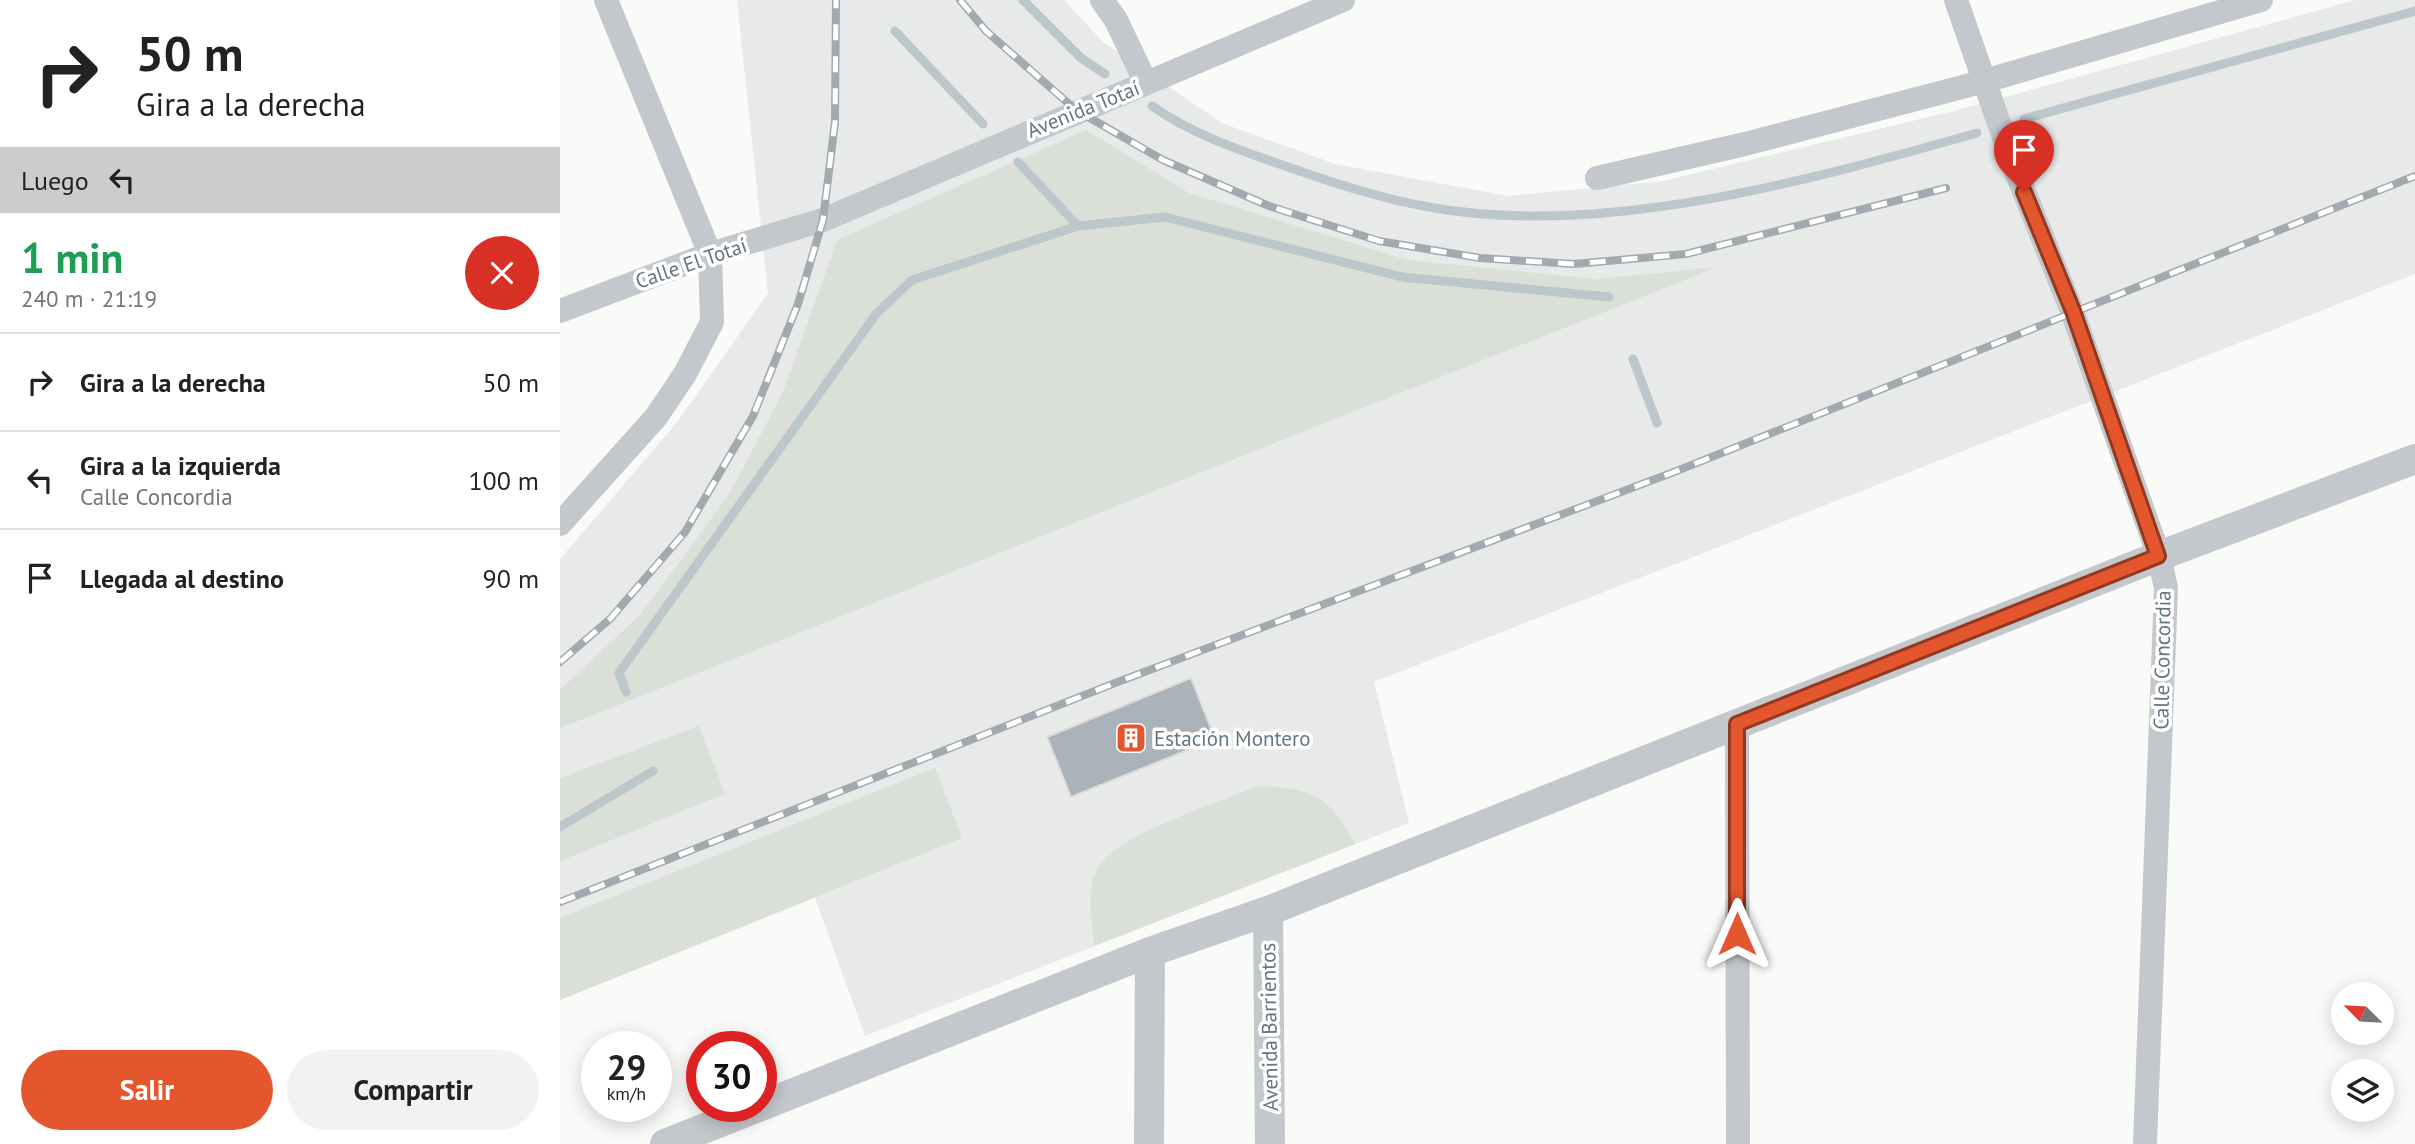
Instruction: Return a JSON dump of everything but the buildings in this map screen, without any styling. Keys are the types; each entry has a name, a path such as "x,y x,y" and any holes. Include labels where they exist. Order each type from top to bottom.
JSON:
{"street":[{"path":"560,524 656,417 685,374 712,322 710,254 606,0"},
{"path":"1102,0 1116,20 1146,83"},
{"name":"Avenida Totaí","path":"823,220 1343,0"},
{"name":"Calle Concordia","path":"1956,0 2015,169 2073,311 2158,556 2166,588 2145,1144"},
{"path":"1597,178 1745,144 1985,81 2262,0"},
{"name":"Calle El Totaí","path":"560,311 710,254 823,220"},
{"path":"777,1100 1150,952 1268,911 2158,556 2415,459"},
{"path":"1737,724 1738,1144"},
{"name":"Avenida Barrientos","path":"1268,911 1270,1144"},
{"path":"1149,1144 1150,952"},
{"path":"665,1144 721,1122"}],"shaded area":[{"path":"737,0 1064,0 1103,42 1222,123 1335,164 1508,196 1663,181 1954,111 2356,0 2415,0 2415,274 1374,682 1409,823 865,1036 815,898 560,1000 560,559 678,421 768,293"},
{"path":"1086,130 1189,193 1408,260 1596,279 1717,267 560,728 560,690 641,614 730,493 783,392 837,240"},
{"path":"699,726 725,794 560,861 560,778"},
{"path":"935,768 962,838 560,1000 560,918"},
{"path":"1258,786 1292,789 1317,798 1337,815 1355,844 1094,946 1090,905 1092,885 1099,866 1110,854 1148,831"}],"waterway":[{"path":"1023,0 1081,58 1105,74"},
{"path":"2024,119 2415,11"},
{"path":"895,31 983,124"},
{"path":"1152,106 1184,126 1219,142 1342,185 1411,204 1495,215 1564,216 1705,200 1846,169 1977,133"},
{"path":"626,692 619,673 876,314 912,280 1078,226 1018,162"},
{"path":"1078,226 1165,217 1402,277 1609,297"},
{"path":"1633,359 1657,423"},
{"path":"560,827 653,771"}],"railway":[{"path":"560,662 610,619 685,532 753,416 798,304 823,220 835,122 836,0"},
{"path":"960,0 986,31 1076,110 1163,160 1269,206 1379,241 1480,258 1574,264 1686,254 1946,188"},
{"path":"560,902 1115,683 1674,472 2415,176"}],"place":[{"name":"Estación Montero","path":"1131,738"}],"route":[{"path":"1737,934 1737,724 2158,556 2073,311 2024,192"}]}
